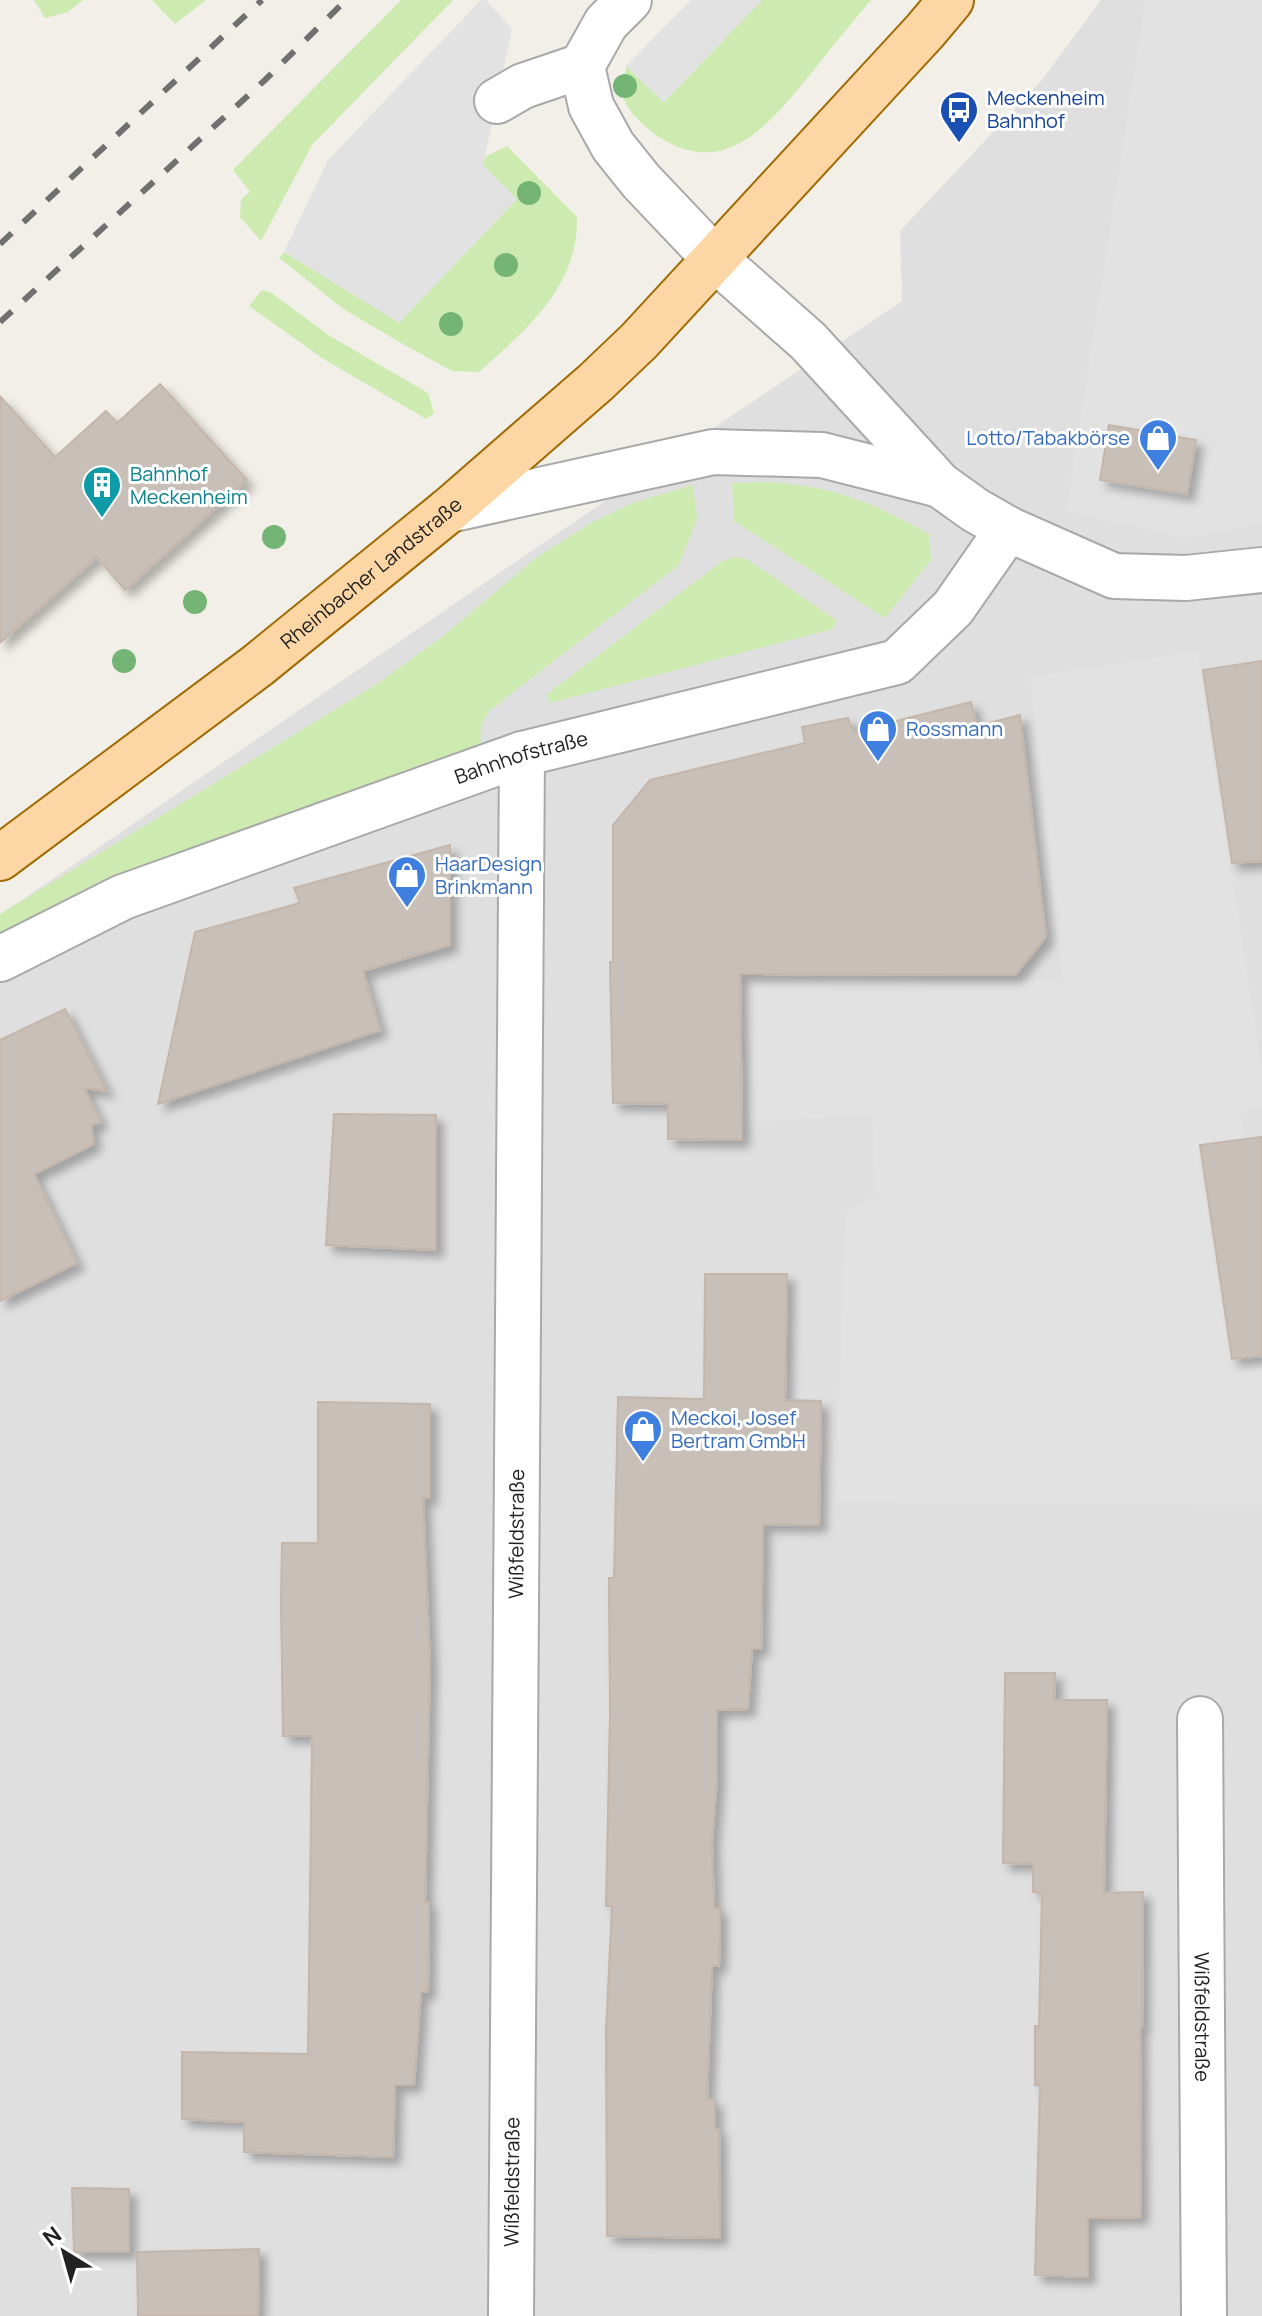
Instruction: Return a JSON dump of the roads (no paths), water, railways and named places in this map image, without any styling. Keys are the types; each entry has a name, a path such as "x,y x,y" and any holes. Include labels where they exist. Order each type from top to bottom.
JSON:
{"main road":[{"name":"Rheinbacher Landstraße","path":"0,858 257,666 449,510 596,382 715,259 951,0"}],"street":[{"path":"629,0 606,23 582,66 591,106 613,146 641,181 715,259 808,341 940,485 1008,529 1114,576 1186,578 1262,570"},
{"path":"497,101 523,86 582,66"},
{"path":"449,510 713,452 822,455 940,485"},
{"name":"Bahnhofstraße","path":"0,959 123,897 522,754 897,662 953,608 1008,529"},
{"name":"Wißfeldstraße","path":"511,2316 522,754"},
{"name":"Wißfeldstraße","path":"1200,1719 1204,2316"}],"railway":[{"path":"0,244 262,0"},
{"path":"0,322 265,80 346,0"}],"place":[{"name":"Meckenheim Bahnhof","path":"959,144"},
{"name":"Lotto/Tabakbörse","path":"1158,472"},
{"name":"Bahnhof Meckenheim","path":"102,519"},
{"name":"Rossmann","path":"878,763"},
{"name":"HaarDesign Brinkmann","path":"407,909"},
{"name":"Meckoi, Josef Bertram GmbH","path":"643,1463"}]}
